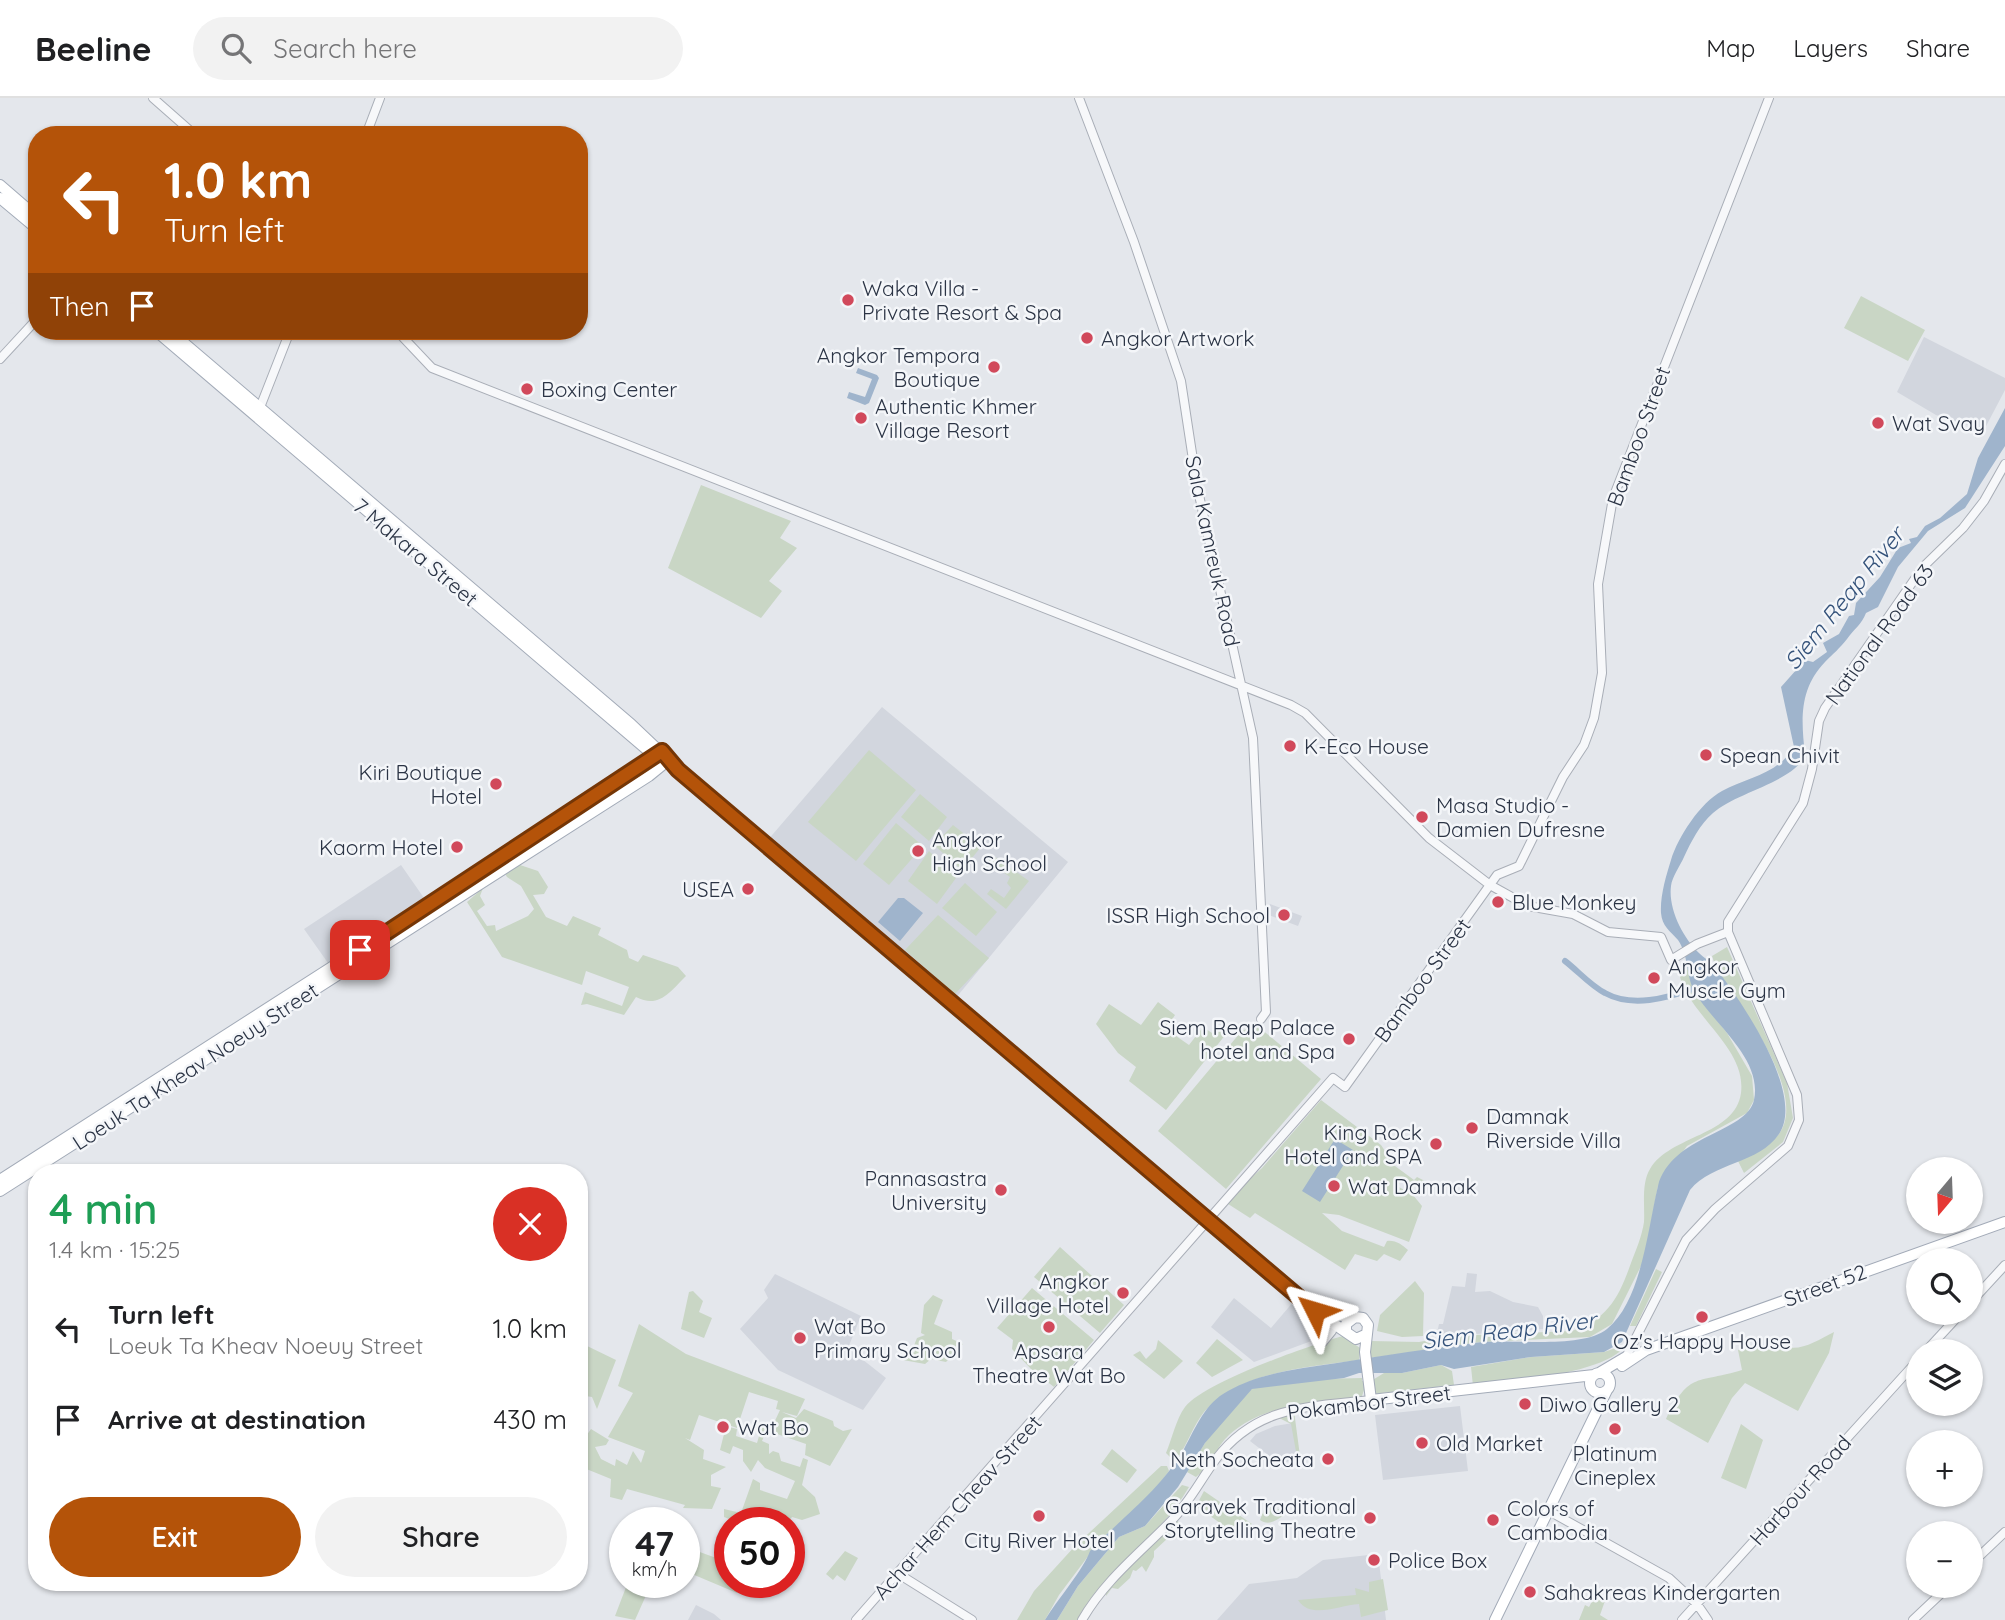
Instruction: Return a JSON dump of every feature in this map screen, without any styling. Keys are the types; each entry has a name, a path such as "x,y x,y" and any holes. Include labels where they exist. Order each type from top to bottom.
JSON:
{"main road":[{"path":"0,185 28,209"},
{"path":"0,198 28,221"},
{"name":"7 Makara Street","path":"167,340 259,412"},
{"name":"7 Makara Street","path":"180,340 259,412 668,762 1315,1311 1346,1332"},
{"name":"Loeuk Ta Kheav Noeuy Street","path":"0,1180 659,754"},
{"name":"Loeuk Ta Kheav Noeuy Street","path":"42,1164 668,762"},
{"name":"Loeuk Ta Kheav Noeuy Street","path":"0,1191 28,1173"},
{"name":"Street 52","path":"1624,1361 1639,1348 2005,1222"},
{"path":"1315,1311 1334,1317 1355,1317 1367,1322 1365,1354 1371,1400"},
{"path":"1355,1317 1346,1324 1346,1332 1356,1339 1365,1354"},
{"path":"1356,1339 1367,1334"},
{"path":"1595,1414 1591,1387 1597,1374 1624,1361"},
{"path":"1495,1620 1595,1414 1624,1361"},
{"path":"1597,1374 1608,1376 1609,1388"},
{"name":"Pokambor Street","path":"1371,1400 1597,1374"},
{"path":"1580,1378 1600,1393 1609,1388"}],"street":[{"path":"153,98 185,126"},
{"path":"369,126 380,98"},
{"name":"Sala Kamreuk Road","path":"1079,98 1175,356 1200,499 1252,738 1266,1012 1261,1018"},
{"name":"Bamboo Street","path":"1334,1078 1345,1087 1490,885 1499,874 1519,866 1563,777 1584,745 1594,718 1602,673 1598,584 1613,498 1769,98"},
{"path":"0,359 28,329"},
{"path":"259,412 287,340"},
{"path":"406,340 434,369 1242,688 1283,701 1305,713 1429,838 1490,885 1528,906 1573,914 1608,932 1661,937 1671,960 1697,944 1728,932 1797,1095 1799,1120 1788,1146 1715,1209 1686,1240 1639,1348"},
{"name":"National Road 63","path":"1728,932 1732,915 1803,803 1812,769 1819,721 1825,708 1923,567 1963,528 1984,500 2005,464"},
{"name":"Achar Hem Cheav Street","path":"856,1620 1334,1078"},
{"path":"1983,1289 2005,1265"},
{"path":"1323,1342 1332,1331 1331,1323"},
{"path":"1937,1339 1950,1325"},
{"name":"Harbour Road","path":"1682,1620 1906,1373"},
{"name":"Pokambor Street","path":"1082,1620 1118,1570 1174,1518 1228,1444 1257,1422 1295,1409 1371,1400"},
{"path":"1549,1511 1668,1578 1697,1604 1708,1620"},
{"path":"1983,1553 2005,1532"},
{"path":"897,1573 972,1620"},
{"path":"1913,1620 1936,1598"}],"shaded area":[{"path":"1924,337 2005,378 2005,390 1984,430 1936,415 1897,392"},
{"name":"Angkor High School","path":"882,707 1068,862 955,999 767,841"},
{"path":"401,865 424,898 328,963 304,929"},
{"name":"ISSR High School","path":"1270,904 1302,916 1298,926 1266,914"},
{"path":"1467,1273 1477,1274 1475,1292 1490,1291 1513,1302 1538,1307 1543,1316 1543,1329 1436,1337 1439,1324 1443,1324 1452,1286 1465,1287"},
{"name":"Wat Bo Primary School","path":"775,1274 861,1316 848,1348 886,1378 863,1410 778,1370 740,1329 768,1298 764,1290"},
{"path":"1234,1298 1271,1328 1294,1301 1326,1332 1325,1336 1254,1362 1211,1327"},
{"name":"Old Market","path":"1460,1406 1468,1471 1383,1480 1375,1415"},
{"path":"1293,1423 1297,1457 1281,1465 1250,1441 1256,1434 1275,1426"},
{"path":"1378,1554 1386,1620 1217,1620 1249,1584 1297,1578 1323,1560"},
{"path":"696,1605 714,1614 721,1620 688,1620"}],"green space":[{"path":"1861,296 1925,330 1908,361 1844,328"},
{"path":"701,485 791,521 780,538 797,548 769,581 782,591 761,618 668,568"},
{"path":"869,750 916,790 856,861 808,822"},
{"path":"920,794 947,817 929,841 901,817"},
{"path":"896,823 923,846 889,885 863,864"},
{"path":"953,825 981,847 962,870 934,845"},
{"path":"929,851 956,878 937,904 908,881"},
{"path":"991,854 1029,881 1006,909 987,894 991,889 1004,898 1011,888 1007,883 1010,877 993,865 988,867 983,864"},
{"path":"514,863 538,871 548,887 544,894 533,895 546,917 567,926 573,916 601,928 598,935 627,950 629,958 638,962 643,955 678,967 686,976 658,1000 636,997 624,1015 587,1004 581,1005 585,992 622,1006 629,987 586,971 582,985 502,957 467,902 483,888 480,896 485,905 477,911 487,926 495,925 496,931 528,916 534,909 521,886 507,877 503,870"},
{"path":"965,883 997,912 976,936 942,908"},
{"path":"938,915 989,958 955,994 905,950"},
{"path":"1727,947 1787,1083 1793,1118 1783,1142 1744,1173 1738,1161 1765,1146 1779,1134 1786,1117 1785,1096 1767,1049 1716,968 1712,956"},
{"path":"1686,963 1693,989 1727,1033 1752,1076 1754,1100 1747,1113 1687,1146 1658,1186 1644,1260 1612,1324 1590,1337 1481,1342 1371,1358 1371,1341 1419,1342 1450,1336 1572,1331 1595,1320 1610,1305 1622,1286 1640,1238 1644,1222 1644,1188 1650,1169 1672,1149 1727,1118 1736,1107 1741,1093 1735,1060 1683,985 1678,968"},
{"path":"1158,1002 1175,1015 1166,1029 1189,1045 1203,1027 1212,1033 1218,1027 1226,1034 1166,1110 1129,1081 1136,1067 1118,1053 1096,1024 1109,1004 1141,1025"},
{"path":"1254,1023 1321,1079 1226,1189 1158,1131 1240,1033"},
{"name":"Wat Damnak","path":"1321,1100 1381,1145 1395,1166 1414,1180 1417,1177 1427,1182 1422,1189 1400,1181 1399,1187 1413,1195 1422,1206 1409,1242 1339,1215 1322,1213 1342,1231 1384,1247 1387,1241 1401,1245 1408,1250 1400,1261 1384,1254 1377,1261 1355,1254 1345,1270 1255,1213 1250,1218 1225,1202 1262,1168"},
{"path":"1060,1247 1124,1305 1100,1333 1034,1277"},
{"path":"1656,1269 1662,1272 1636,1326 1630,1326"},
{"path":"1415,1281 1424,1293 1423,1336 1402,1337 1377,1331 1380,1315"},
{"path":"1032,1288 1094,1340 1054,1387 1031,1369 1012,1349 1013,1340 997,1328"},
{"path":"693,1291 703,1301 699,1312 712,1318 704,1338 681,1329 689,1292"},
{"path":"933,1295 943,1300 934,1324 952,1332 952,1339 963,1344 946,1362 931,1359 925,1364 903,1360 903,1356 915,1352 913,1348 917,1338 925,1335 921,1333 924,1305"},
{"path":"639,1324 686,1354 805,1399 797,1416 782,1412 796,1418 804,1409 833,1421 834,1426 843,1431 852,1429 830,1466 805,1455 806,1444 777,1434 773,1425 780,1410 776,1409 778,1401 749,1392 737,1428 699,1415 690,1440 685,1438 704,1450 703,1459 726,1467 711,1475 711,1486 721,1488 712,1509 684,1507 685,1505 627,1489 622,1500 610,1497 611,1479 588,1470 588,1433 591,1429 609,1440 606,1445 595,1447 601,1459 615,1466 616,1459 627,1465 633,1451 641,1463 645,1451 608,1437 633,1393 618,1386"},
{"path":"1834,1332 1829,1353 1798,1411 1745,1383 1732,1398 1708,1443 1666,1419 1674,1403 1696,1381 1742,1370 1738,1350 1758,1343 1762,1348 1776,1343 1791,1348 1798,1347"},
{"path":"1343,1336 1360,1348 1359,1360 1276,1373 1236,1388 1219,1398 1204,1412 1177,1459 1174,1461 1166,1453 1182,1412 1196,1397 1259,1366"},
{"path":"1217,1339 1243,1360 1212,1377 1196,1363"},
{"path":"1158,1340 1183,1361 1164,1379 1133,1355 1140,1351 1146,1359 1156,1349"},
{"path":"1625,1345 1600,1363 1579,1369 1508,1383 1473,1386 1471,1367 1531,1357 1604,1352"},
{"path":"588,1346 616,1360 597,1409 592,1397 588,1396"},
{"path":"1441,1365 1452,1371 1454,1385 1373,1394 1371,1381 1384,1373 1402,1373"},
{"path":"1362,1378 1362,1381 1367,1381 1362,1396 1292,1406 1259,1416 1229,1435 1196,1477 1187,1472 1226,1413 1235,1402 1254,1388 1292,1380"},
{"path":"1294,1411 1300,1456 1297,1457 1291,1424 1279,1418"},
{"path":"1741,1424 1763,1440 1746,1489 1721,1478"},
{"path":"726,1426 737,1429 736,1436 757,1443 762,1426 768,1427 762,1441 769,1444 769,1454 773,1451 779,1453 781,1461 800,1467 803,1458 808,1460 802,1485 815,1497 820,1514 805,1519 805,1507 743,1507 753,1479 760,1483 760,1490 787,1499 795,1481 765,1468 758,1460 751,1472 743,1461 743,1450 733,1446 730,1454 720,1450"},
{"path":"1112,1449 1137,1470 1127,1483 1101,1464"},
{"path":"1161,1466 1167,1466 1169,1471 1149,1498 1101,1539 1059,1595 1045,1620 1017,1620 1034,1591 1075,1546"},
{"path":"1182,1485 1189,1487 1177,1505 1102,1584 1077,1620 1057,1620 1078,1586 1119,1537 1145,1526"},
{"path":"1204,1491 1252,1524 1244,1540 1196,1506"},
{"path":"1265,1507 1274,1507 1275,1511 1279,1509 1283,1516 1272,1522 1263,1522 1260,1520"},
{"path":"1175,1519 1182,1525 1154,1551 1154,1557 1146,1572 1142,1566 1136,1571 1133,1570 1130,1578 1118,1589 1112,1588 1106,1596 1105,1586"},
{"path":"845,1551 858,1558 845,1581 837,1575 833,1580 826,1574"},
{"path":"700,1552 714,1557 714,1583 700,1577"},
{"path":"1383,1579 1388,1610 1361,1617 1359,1604 1318,1610 1304,1606 1298,1600 1356,1595 1355,1588 1369,1592 1369,1582"},
{"path":"1597,1592 1606,1598 1600,1615 1608,1620 1579,1620 1585,1605 1589,1607"},
{"path":"622,1598 645,1598 635,1620 615,1616"}],"water":[{"path":"858,368 879,378 869,403 865,405 847,398 849,392 865,397 872,379 856,373"},
{"path":"2005,408 2005,446 1965,508 1928,531 1898,567 1878,607 1866,613 1810,683 1803,717 1805,754 1800,763 1778,779 1713,813 1696,834 1673,879 1672,904 1682,931 1693,947 1713,965 1753,1023 1777,1072 1784,1096 1785,1117 1779,1134 1770,1144 1748,1158 1711,1174 1690,1190 1622,1342 1604,1352 1531,1357 1454,1369 1441,1365 1402,1373 1359,1373 1344,1378 1252,1389 1205,1443 1178,1487 1145,1526 1119,1537 1078,1586 1057,1620 1045,1620 1090,1551 1163,1478 1184,1449 1207,1409 1228,1391 1254,1379 1281,1372 1391,1354 1482,1342 1582,1339 1607,1329 1619,1316 1636,1282 1658,1186 1666,1169 1692,1145 1738,1120 1748,1111 1754,1100 1755,1085 1744,1055 1694,991 1682,946 1662,918 1662,893 1674,851 1691,821 1714,796 1771,770 1794,747 1781,687 1805,660 1813,662 1827,652 1823,643 1839,634 1849,616 1854,615 1856,603 1880,577 1898,548 1911,543 1909,539 1917,537 1925,526 1940,518 1967,494 1978,458"},
{"path":"898,898 904,898 923,913 900,941 878,922"},
{"path":"1335,1139 1353,1150 1320,1202 1302,1191"}],"waterway":[{"path":"1565,961 1600,990 1615,998 1649,1000 1693,989"}],"place":[{"name":"Waka Villa - Private Resort & Spa","path":"848,300"},
{"name":"Angkor Artwork","path":"1087,338"},
{"name":"Angkor Tempora Boutique","path":"994,367"},
{"name":"Boxing Center","path":"527,389"},
{"name":"Authentic Khmer Village Resort","path":"861,418"},
{"name":"Wat Svay","path":"1878,423"},
{"name":"K-Eco House","path":"1290,746"},
{"name":"Spean Chivit","path":"1706,755"},
{"name":"Kiri Boutique Hotel","path":"496,784"},
{"name":"Masa Studio - Damien Dufresne","path":"1422,817"},
{"name":"Kaorm Hotel","path":"457,847"},
{"name":"Angkor High School","path":"918,851"},
{"name":"USEA","path":"748,889"},
{"name":"Blue Monkey","path":"1498,902"},
{"name":"ISSR High School","path":"1284,915"},
{"name":"Angkor Muscle Gym","path":"1654,978"},
{"name":"Siem Reap Palace hotel and Spa","path":"1349,1039"},
{"name":"Damnak Riverside Villa","path":"1472,1128"},
{"name":"King Rock Hotel and SPA","path":"1436,1144"},
{"name":"Wat Damnak","path":"1334,1186"},
{"name":"Pannasastra University","path":"1001,1190"},
{"name":"Angkor Village Hotel","path":"1123,1293"},
{"name":"Oz's Happy House","path":"1702,1317"},
{"name":"Apsara Theatre Wat Bo","path":"1049,1327"},
{"name":"Wat Bo Primary School","path":"800,1338"},
{"name":"Diwo Gallery 2","path":"1525,1404"},
{"name":"Wat Bo","path":"723,1427"},
{"name":"Platinum Cineplex","path":"1615,1429"},
{"name":"Old Market","path":"1422,1443"},
{"name":"Neth Socheata","path":"1328,1459"},
{"name":"City River Hotel","path":"1039,1516"},
{"name":"Garavek Traditional Storytelling Theatre","path":"1370,1518"},
{"name":"Colors of Cambodia","path":"1493,1520"},
{"name":"Police Box","path":"1374,1560"},
{"name":"Sahakreas Kindergarten","path":"1530,1592"}],"route":[{"path":"360,950 662,751 671,758 678,770 1315,1311"}],"water label":[{"name":"Siem Reap River","path":"1844,598"},
{"name":"Siem Reap River","path":"1509,1330"}]}
